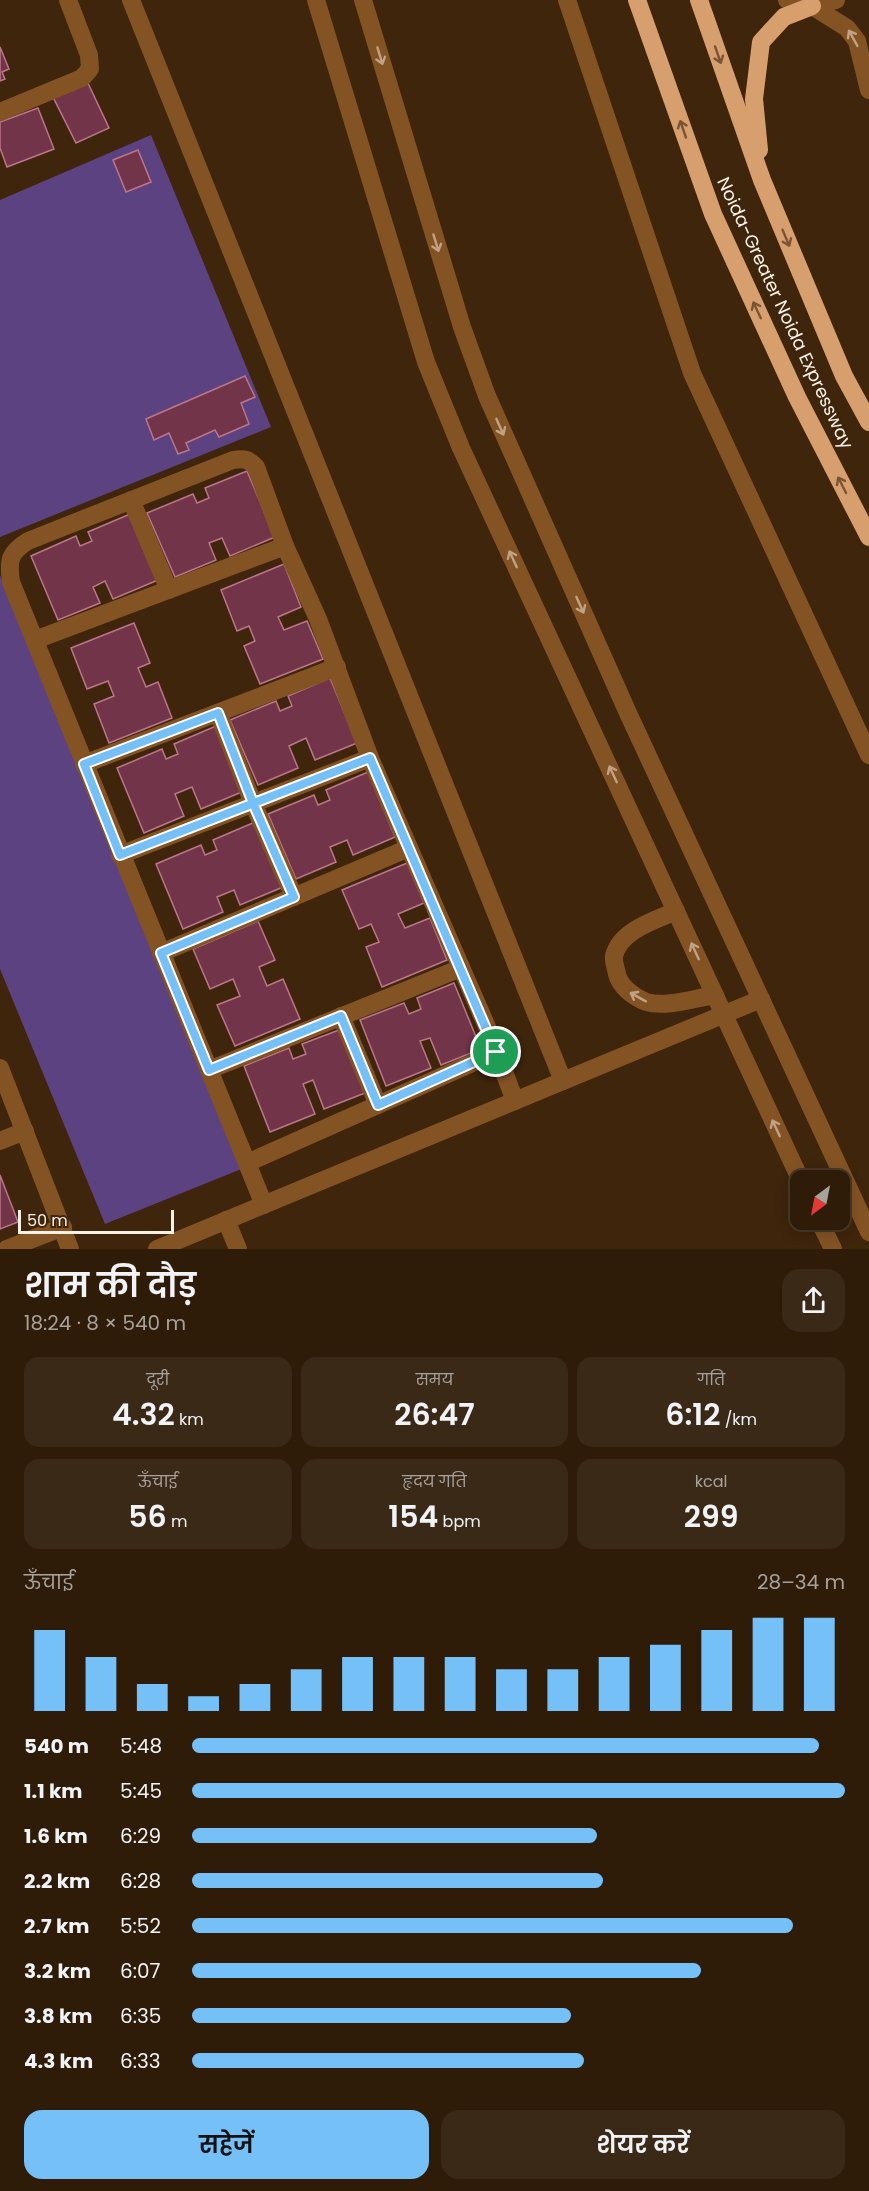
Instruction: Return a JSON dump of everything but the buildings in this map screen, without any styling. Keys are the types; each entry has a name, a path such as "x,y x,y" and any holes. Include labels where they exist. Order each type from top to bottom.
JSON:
{"highway":[{"name":"Noida-Greater Noida Expressway","path":"637,0 713,214 797,397 869,537"},
{"name":"Noida-Greater Noida Expressway","path":"699,0 762,180 844,376 869,422"},
{"path":"762,180 754,99 761,42 784,18 812,6"}],"street":[{"path":"0,112 82,78 90,69 88,55 68,0"},
{"path":"131,0 563,1081"},
{"path":"316,0 426,362 461,448 796,1170"},
{"path":"363,0 462,327 487,396 628,713 869,1232"},
{"path":"567,0 692,373 869,755"},
{"path":"787,0 812,6 847,28 857,41 869,90"},
{"path":"812,6 836,0"},
{"path":"264,1205 10,582 8,566 10,558 28,541 233,460 243,458 256,467 285,546 337,667 370,758 461,968 515,1101"},
{"path":"131,500 168,590"},
{"path":"35,640 285,546"},
{"path":"84,764 337,667"},
{"path":"218,713 253,803 294,897"},
{"path":"120,855 370,758"},
{"path":"161,953 410,848"},
{"path":"676,911 639,928 618,946 614,958 618,978 629,993 648,1002 668,1003 715,995"},
{"path":"209,1070 461,968"},
{"path":"157,1249 761,999"},
{"path":"341,1016 378,1105"},
{"path":"247,1163 496,1052"},
{"path":"0,1068 70,1249"},
{"path":"0,1141 25,1131"},
{"path":"226,1220 238,1249"},
{"path":"7,1249 63,1227"},
{"path":"823,1230 832,1249"}],"shaded area":[{"path":"151,135 271,427 0,537 0,200"},
{"path":"0,575 244,1168 105,1224 0,969"}],"route":[{"path":"496,1052 370,758 253,803 120,855 84,764 218,713 253,803 294,897 161,953 209,1070 341,1016 378,1105 496,1052"}]}
